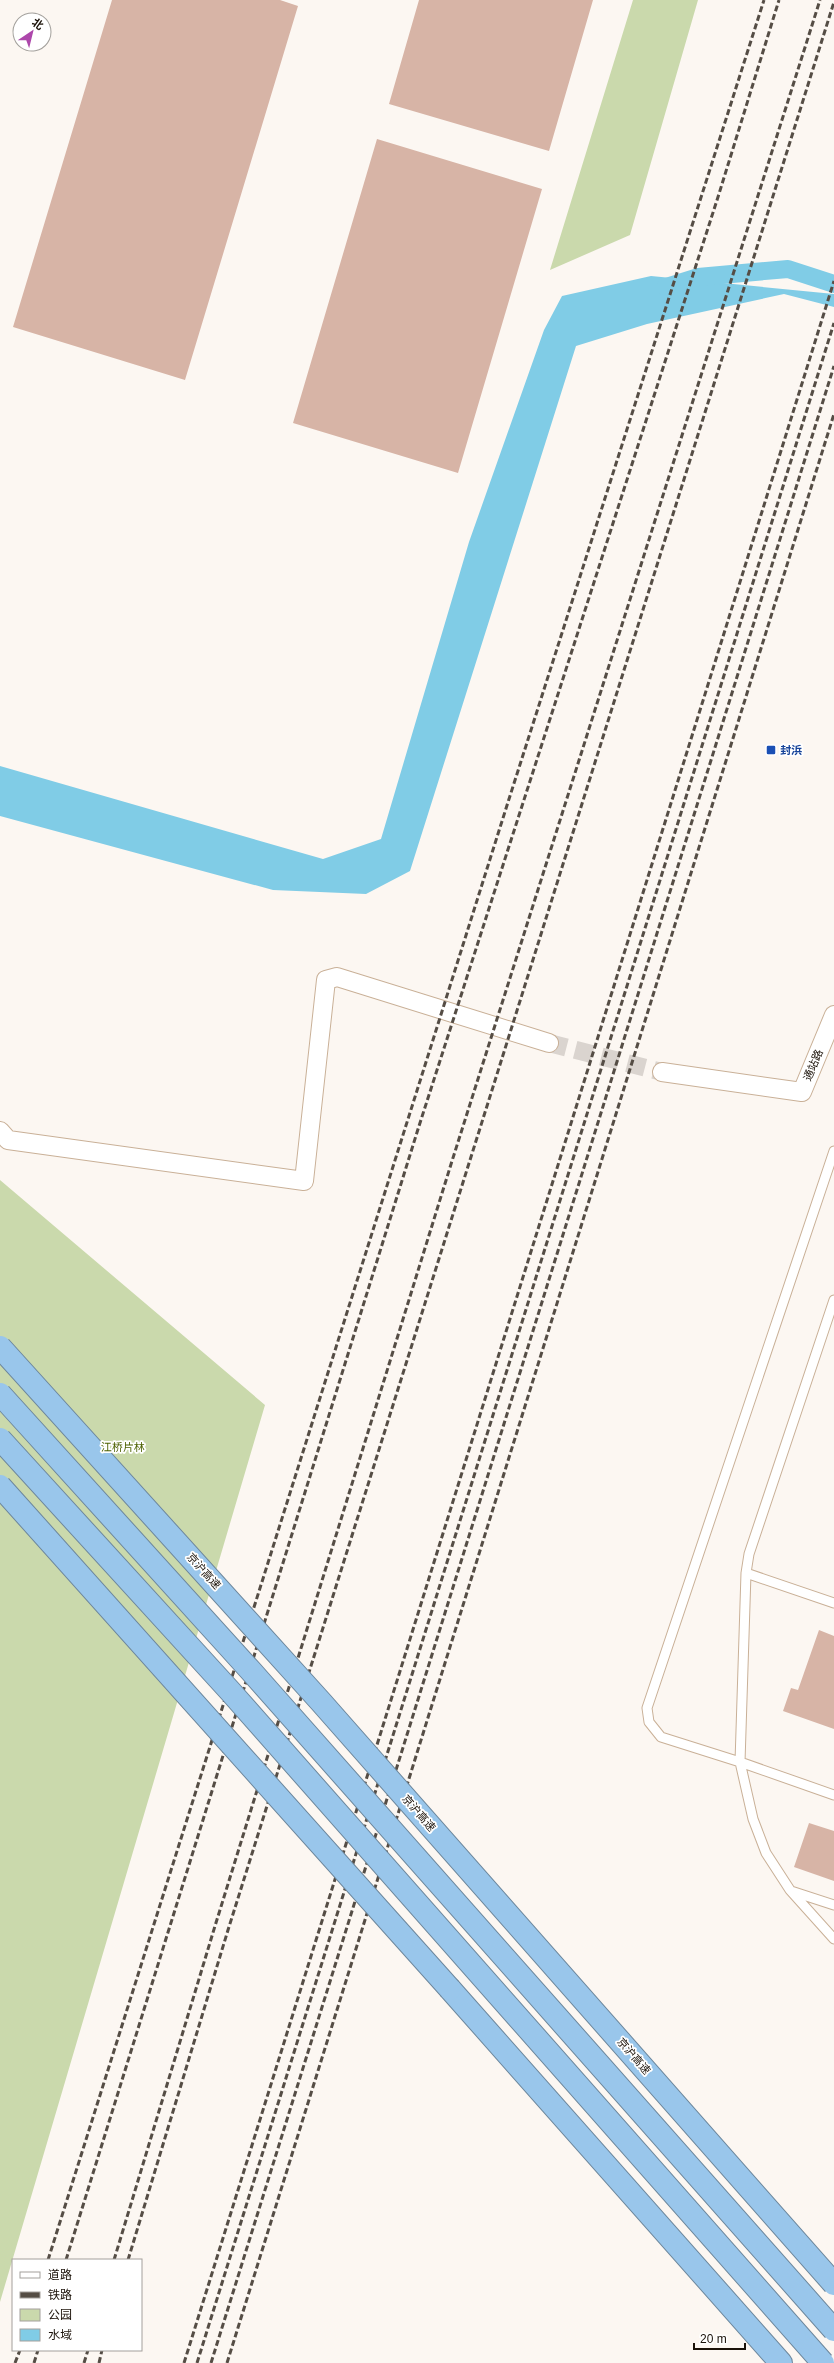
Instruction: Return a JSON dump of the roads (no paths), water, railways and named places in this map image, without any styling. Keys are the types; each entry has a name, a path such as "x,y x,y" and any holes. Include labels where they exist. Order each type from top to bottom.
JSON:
{"highway":[{"name":"京沪高速","path":"0,1347 316,1696 834,2284"},
{"path":"0,1394 251,1671 834,2330"},
{"path":"0,1439 230,1691 823,2363"},
{"path":"0,1486 260,1775 781,2363"}],"street":[{"path":"0,1131 8,1140 304,1181 326,980 337,977 549,1043"},
{"name":"通站路","path":"662,1072 802,1092 834,1015"}],"lane":[{"path":"834,1151 647,1708 648,1722 661,1738 740,1762 834,1795"},
{"path":"834,1300 749,1554 746,1573 740,1762 753,1819 766,1853 790,1890 834,1939"},
{"path":"746,1573 834,1603"},
{"path":"790,1890 834,1905"}],"water":[{"path":"651,276 834,294 834,307 784,294 647,324 576,346 410,871 366,894 273,890 0,816 0,766 323,859 381,839 469,542 544,330 562,296"}],"waterway":[{"path":"666,287 698,277 788,269 834,284"}],"tunnel":[{"path":"549,1043 662,1072"}],"railway":[{"path":"48,2259 509,799 764,0"},
{"path":"66,2259 419,1126 718,197 779,0"},
{"path":"114,2259 215,1926 452,1161 820,0"},
{"path":"128,2259 228,1930 834,2"},
{"path":"184,2363 834,281"},
{"path":"197,2363 834,323"},
{"path":"211,2363 834,366"},
{"path":"227,2363 834,414"},
{"path":"15,2363 20,2351"},
{"path":"34,2363 38,2351"},
{"path":"84,2363 88,2351"},
{"path":"99,2363 102,2351"}],"place":[{"name":"封浜","path":"771,750"}],"park label":[{"name":"江桥片林","path":"123,1447"}]}
